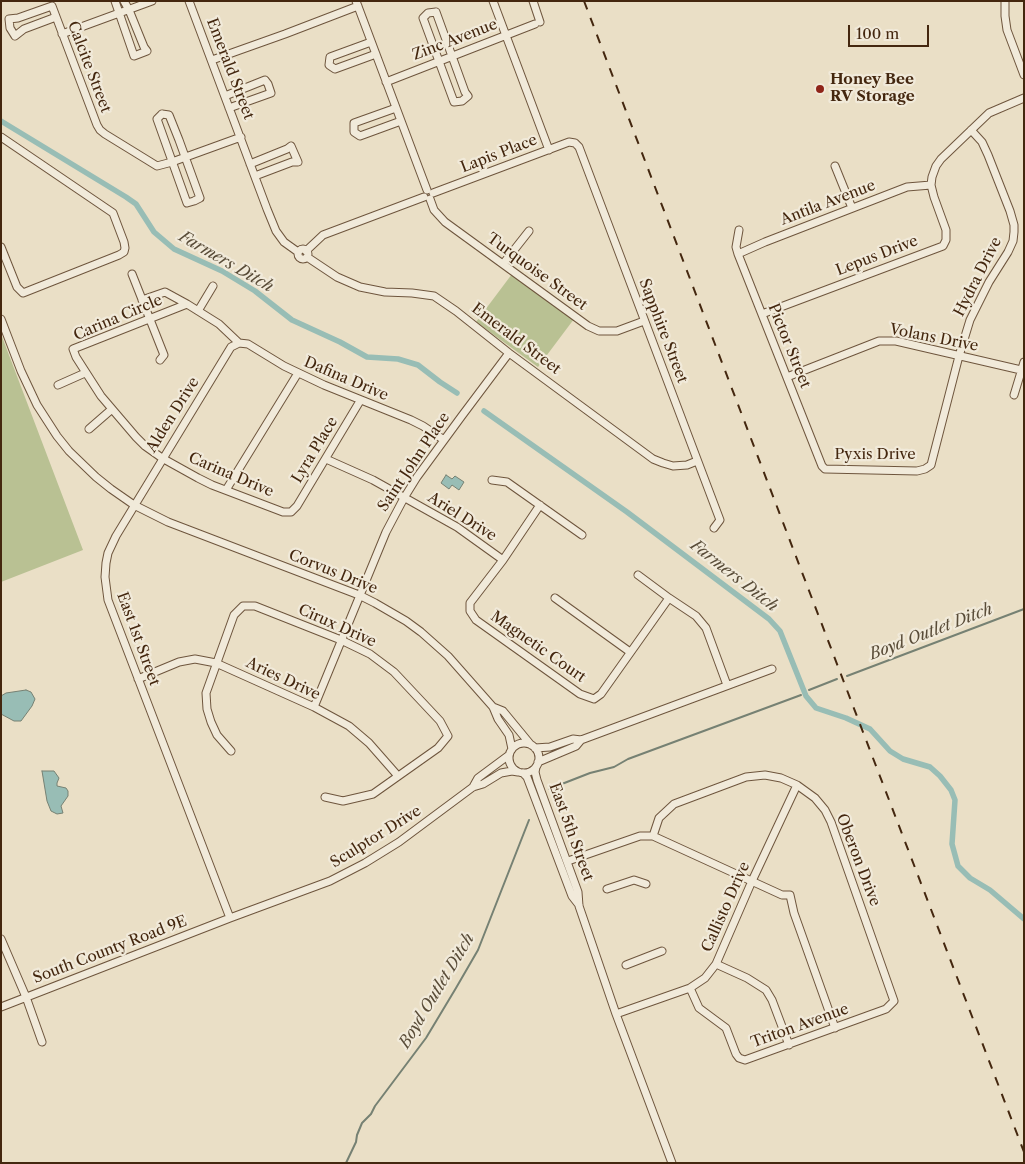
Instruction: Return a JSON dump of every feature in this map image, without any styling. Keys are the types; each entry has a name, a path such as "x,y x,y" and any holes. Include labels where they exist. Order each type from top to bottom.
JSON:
{"street":[{"path":"115,1 134,56 147,51 124,1"},
{"path":"62,34 152,1"},
{"name":"Emerald Street","path":"189,1 267,209 276,231 284,242 304,253 337,277 360,287 386,292 434,296 653,459 673,466 697,462"},
{"path":"493,1 549,150"},
{"name":"Zinc Avenue","path":"386,82 538,23 533,1"},
{"path":"1005,1 1007,30 1024,75"},
{"path":"212,60 285,34 357,3"},
{"name":"Turquoise Street","path":"357,3 428,195 434,210 444,222 588,326 599,331 617,331 644,321"},
{"name":"Calcite Street","path":"56,17 24,30 15,36 10,28 8,19 18,18 52,6 100,130 157,166 241,137"},
{"path":"436,12 452,56 468,96 462,101 454,102 423,18 428,14 436,12"},
{"path":"371,42 330,57 329,65 335,69 376,54"},
{"path":"225,96 265,80 268,84 271,93 230,108"},
{"path":"931,185 936,166 941,159 989,113 1024,98"},
{"path":"396,108 354,123 354,132 360,136 400,121"},
{"path":"162,114 169,115 184,157 200,198 187,203 157,119 162,114"},
{"name":"Hydra Drive","path":"925,469 932,461 970,320 1013,241 1014,225 1010,211 982,142 971,130"},
{"path":"1,137 114,213 125,248 124,252 119,255 23,293 17,287 1,247"},
{"name":"Lapis Place","path":"304,253 323,235 569,142 574,143"},
{"name":"Sapphire Street","path":"574,143 579,147 720,520 714,528"},
{"path":"250,164 287,150 291,146 298,162 292,162 255,176"},
{"path":"835,166 852,208"},
{"name":"Antila Avenue","path":"738,254 907,187 931,185"},
{"name":"Lepus Drive","path":"762,314 942,246 946,240 946,230 931,185"},
{"name":"Pictor Street","path":"739,230 736,247 738,254 822,466 825,469"},
{"path":"503,264 530,231"},
{"path":"132,274 164,354 160,360"},
{"path":"198,310 213,286"},
{"path":"142,300 165,292 219,324 238,343"},
{"name":"Carina Circle","path":"162,458 136,437 101,396 76,357 73,349 187,304"},
{"path":"1,319 28,388 52,428 69,451 82,464 111,489 134,505"},
{"name":"Volans Drive","path":"787,378 879,341 896,341 1021,370"},
{"name":"Dafina Drive","path":"238,343 248,344 272,360 360,401 411,420 444,440"},
{"name":"Alden Drive","path":"134,505 231,348 238,343"},
{"name":"Saint John Place","path":"314,707 386,532 404,498 416,477 509,353"},
{"path":"1014,395 1024,362"},
{"path":"58,385 85,372"},
{"path":"226,490 298,373"},
{"name":"Lyra Place","path":"291,512 297,506 360,401"},
{"path":"89,430 112,409"},
{"name":"Carina Drive","path":"162,458 198,478 226,490 283,512 291,512"},
{"name":"Ariel Drive","path":"326,459 368,477 457,527 503,560"},
{"name":"Pyxis Drive","path":"825,469 917,471 925,469"},
{"path":"492,480 507,482 582,535"},
{"name":"Corvus Drive","path":"134,505 168,522 359,595 391,612 421,632 448,656 493,708 498,719 510,735 510,752"},
{"name":"East 1st Street","path":"134,505 109,549 105,577 108,600 230,918"},
{"path":"503,560 540,505"},
{"name":"Magnetic Court","path":"503,560 470,603 470,611 476,620 580,694 594,698 601,694 630,652"},
{"path":"638,575 696,616 706,628 728,685"},
{"path":"555,598 630,652 669,598"},
{"name":"Cirux Drive","path":"216,663 234,615 243,606 255,606 341,640 370,654 394,672 440,721 448,736 438,748 398,776"},
{"name":"Aries Drive","path":"138,679 179,662 196,659 216,663 314,707 349,726 369,743 398,776"},
{"path":"216,663 206,693 207,708 217,735 231,751"},
{"path":"581,740 576,746 537,764 528,772 520,772 511,765 510,752 519,744 527,744 533,747 550,747 573,739 581,740 772,669"},
{"name":"Corvus Drive","path":"493,708 503,711 533,747"},
{"path":"533,747 538,757 537,764"},
{"name":"Sculptor Drive","path":"473,787 478,778 510,752"},
{"name":"East 5th Street","path":"537,764 538,780 568,861 578,892 579,906 616,1014 672,1163"},
{"name":"Sculptor Drive","path":"230,918 330,882 399,842 473,787 483,784 501,773 520,772"},
{"name":"East 5th Street","path":"520,772 527,777 572,896 579,906"},
{"name":"Oberon Drive","path":"653,836 659,818 674,804 746,777 765,775 781,778 797,785 815,798 831,822 894,1001"},
{"path":"325,797 343,800 373,794 398,776"},
{"name":"Callisto Drive","path":"616,1014 690,988 705,978 716,964 797,785"},
{"path":"568,861 640,836 653,836 782,895 790,895 794,913 835,1028"},
{"path":"607,889 634,880 646,884"},
{"name":"South County Road 9E","path":"1,1007 230,918"},
{"path":"1,939 26,997 42,1042"},
{"path":"626,965 662,951"},
{"path":"716,964 747,978 766,990 772,1000 789,1045"},
{"name":"Triton Avenue","path":"690,988 701,1010 726,1028 736,1054 739,1058 745,1060 886,1009 894,1001"}],"green space":[{"path":"512,274 574,319 538,367 476,322"},
{"path":"1,334 83,550 1,582"}],"water":[{"path":"446,475 452,479 455,476 464,482 459,490 452,485 449,489 441,483"},
{"path":"26,690 31,692 35,699 21,721 14,721 1,714 1,696 6,693"},
{"path":"42,771 54,771 59,778 57,786 66,788 68,791 68,796 61,806 63,813 57,814 51,811 47,801"}],"waterway":[{"name":"Farmers Ditch","path":"1,121 136,204 154,232 174,249 222,271 255,291 292,320 340,342 367,357 398,359 418,365 457,393"},
{"name":"Farmers Ditch","path":"484,411 627,512 769,619 780,631 806,696 816,708 846,718 870,729 890,751 903,759 930,767 940,776 951,790 955,800 952,844 958,866 970,878 990,890 1024,919"},
{"name":"Boyd Outlet Ditch","path":"847,676 1024,609"},
{"name":"Boyd Outlet Ditch","path":"809,690 837,679"},
{"name":"Boyd Outlet Ditch","path":"549,789 590,773 614,767 628,759 801,695"},
{"name":"Boyd Outlet Ditch","path":"346,1163 362,1123 371,1114 426,1038 478,950 529,820"}],"railway":[{"path":"584,1 1024,1152"}],"place":[{"name":"Honey Bee RV Storage","path":"820,89"}]}
